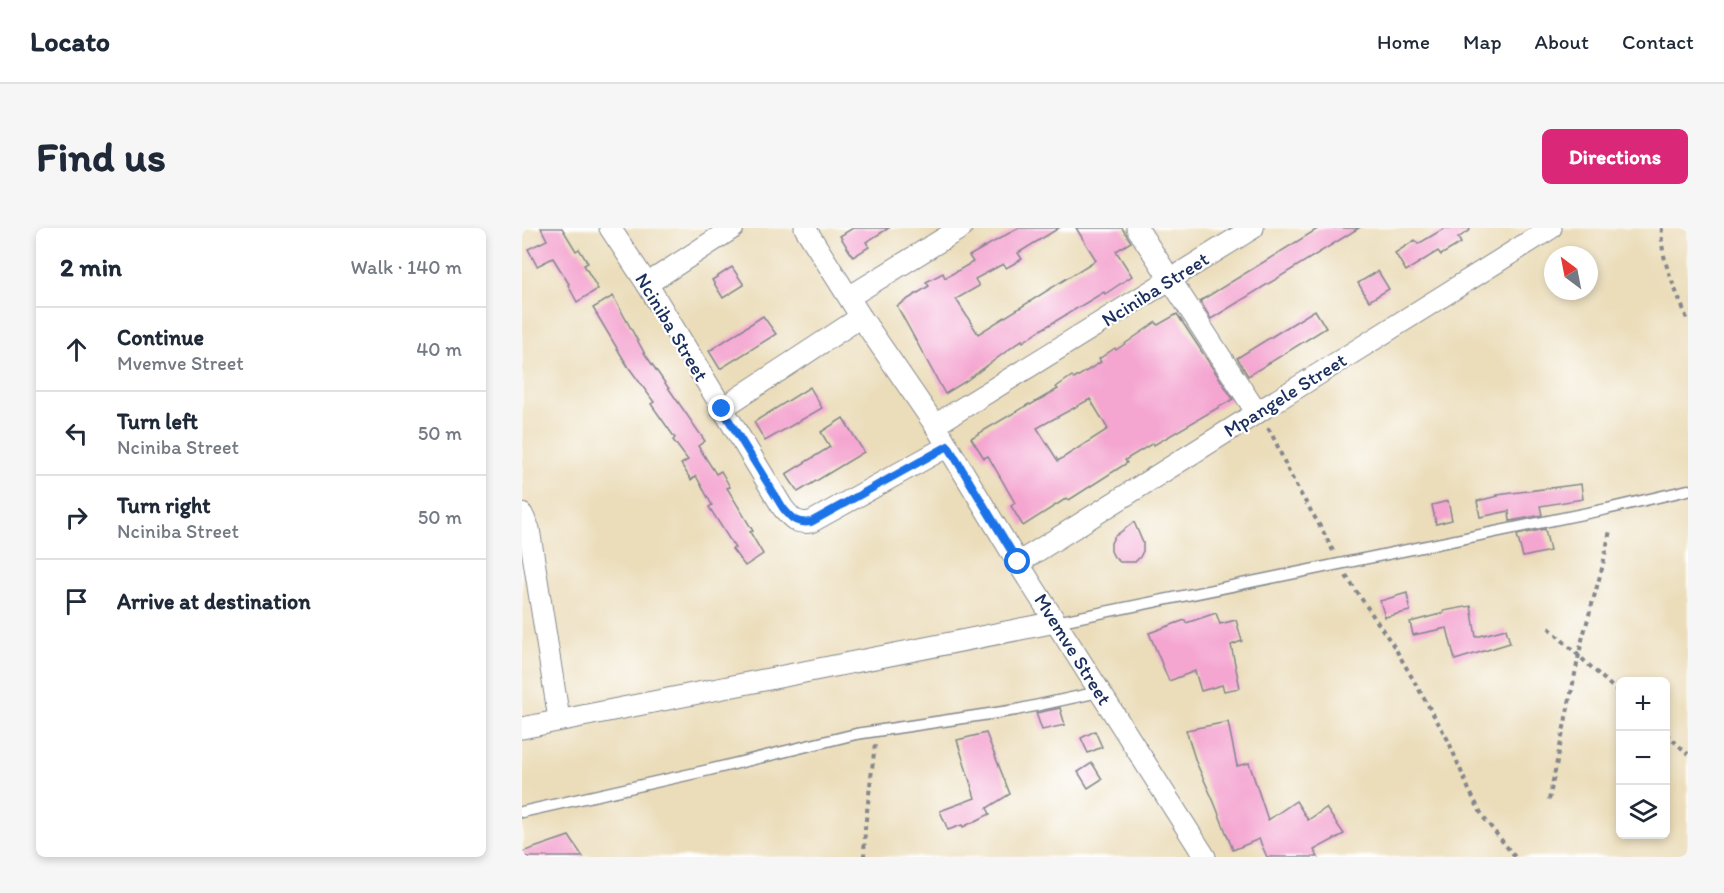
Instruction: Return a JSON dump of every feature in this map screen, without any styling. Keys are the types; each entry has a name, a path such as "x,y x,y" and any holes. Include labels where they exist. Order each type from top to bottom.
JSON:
{"street":[{"name":"Nciniba Street","path":"610,228 647,284 783,508 795,522 802,524 811,522 948,446"},
{"path":"647,284 733,228"},
{"name":"Mvemve Street","path":"805,228 861,317 935,425 1018,562 1204,857"},
{"path":"849,297 961,228"},
{"path":"1137,228 1257,413"},
{"name":"Nciniba Street","path":"935,425 1253,228"},
{"name":"Mpangele Street","path":"1018,562 1551,228"},
{"path":"722,409 861,317"},
{"path":"522,514 529,529 559,719"},
{"path":"522,728 1056,622"}],"lane":[{"path":"1056,622 1607,509 1688,490"},
{"path":"522,812 709,770 803,746 876,731 1016,710 1099,692"}],"path":[{"path":"1662,228 1664,257 1668,273 1688,322"},
{"path":"1257,413 1280,448 1288,470 1325,533 1338,563 1395,648 1448,740 1468,790 1483,817 1515,857"},
{"path":"1549,801 1578,656 1610,530"},
{"path":"1549,628 1616,690"},
{"path":"864,857 876,731"},
{"path":"1670,738 1688,754"}],"building":[{"path":"541,228 562,228 576,251 579,249 588,263 584,265 598,289 577,302 553,258 537,266 528,249 547,240"},
{"path":"853,228 889,228 866,242 869,247 853,257 840,236"},
{"path":"1018,228 1059,228 1018,253 1022,259 1006,268 1003,264 975,279 979,286 956,299 978,334 1096,260 1076,228 1122,228 1131,242 1116,251 1132,276 1023,342 1022,340 945,394 897,306 929,286 926,282 943,273 945,278 973,262 969,256"},
{"path":"1319,228 1359,228 1211,319 1200,301"},
{"path":"1445,228 1469,228 1470,230 1458,238 1461,243 1441,255 1438,251 1406,271 1395,253 1415,240 1418,244"},
{"path":"732,267 744,285 723,298 712,280"},
{"path":"1378,271 1389,289 1369,301 1358,283"},
{"path":"613,296 645,354 705,441 698,446 716,474 721,471 730,487 727,488 753,531 750,532 763,554 745,566 732,549 735,548 709,507 712,505 696,476 691,480 681,464 688,460 651,404 654,402 627,365 593,308"},
{"path":"1315,310 1326,328 1248,376 1237,358"},
{"path":"1177,314 1233,399 1154,445 1153,443 1125,460 1127,463 1023,526 1011,506 1015,503 988,456 984,458 971,438 1058,389 1056,387 1072,376 1074,379 1101,362 1099,359 1156,322 1158,325","holes":["1090,399 1108,429 1058,461 1037,428"]},
{"path":"763,316 776,334 720,369 709,351"},
{"path":"810,387 822,408 765,441 754,422"},
{"path":"843,418 864,452 798,492 786,474 830,447 821,432"},
{"path":"1581,484 1583,499 1540,506 1542,515 1510,521 1509,511 1480,517 1477,501 1497,495"},
{"path":"1448,501 1452,520 1436,524 1432,505"},
{"path":"1134,522 1143,543 1143,551 1135,562 1120,562 1111,551 1111,543 1114,537"},
{"path":"1545,529 1550,551 1523,557 1517,535"},
{"path":"1407,593 1410,611 1385,617 1380,601"},
{"path":"1471,606 1476,637 1506,629 1510,643 1455,660 1447,628 1413,635 1410,622 1444,613 1443,611"},
{"path":"1216,613 1220,624 1236,620 1242,641 1231,645 1240,688 1224,691 1222,685 1201,691 1195,671 1169,681 1149,633 1185,620 1186,623"},
{"path":"1060,708 1065,725 1042,730 1036,713"},
{"path":"1228,722 1237,766 1249,763 1268,820 1296,801 1308,820 1326,808 1344,834 1314,850 1318,857 1267,857 1259,839 1233,850 1196,762 1186,730"},
{"path":"1095,731 1102,747 1088,753 1081,738"},
{"path":"986,733 1010,794 987,808 990,814 963,827 962,825 948,830 940,811 975,798 957,740"},
{"path":"1092,763 1102,779 1088,788 1078,772"},
{"path":"569,836 583,857 522,857 522,852"}],"route":[{"path":"722,409 783,508 795,522 802,524 811,522 948,446 1018,562"}]}
